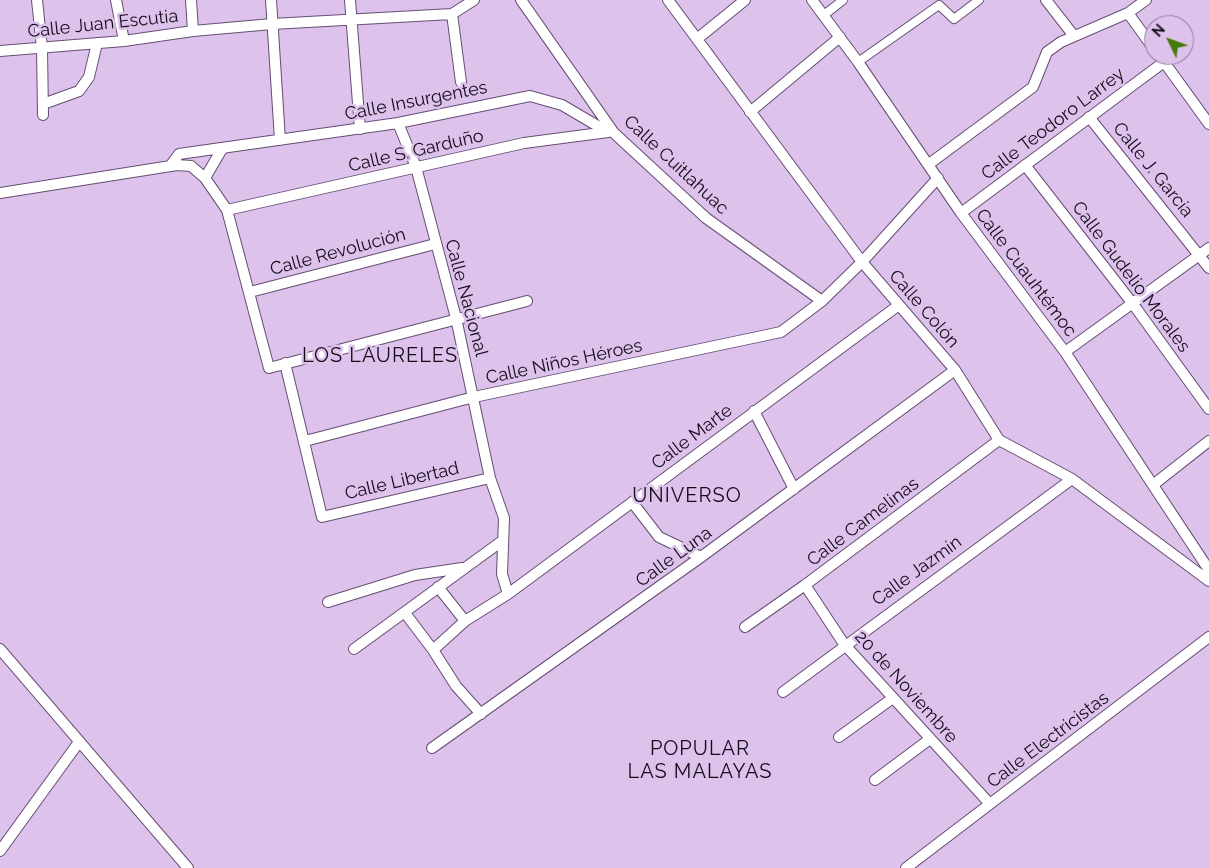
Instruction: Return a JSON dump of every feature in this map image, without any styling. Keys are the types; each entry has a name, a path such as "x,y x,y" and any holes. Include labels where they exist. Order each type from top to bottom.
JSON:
{"street":[{"path":"37,0 42,48 43,110 79,91 90,77 97,43"},
{"path":"116,0 124,41"},
{"path":"191,0 193,31"},
{"path":"271,0 280,140"},
{"path":"350,0 360,129"},
{"name":"Calle Cuitlahuac","path":"521,0 611,133 706,218 822,301"},
{"name":"Calle Colón","path":"668,0 862,262 955,370 999,440 1072,479 1209,581"},
{"path":"697,40 745,0"},
{"name":"Calle Cuauhtémoc","path":"812,0 858,62 961,212 1065,352 1209,570"},
{"path":"824,15 843,0"},
{"path":"858,62 938,2 954,19 979,0"},
{"path":"1046,0 1074,36"},
{"path":"929,164 1033,87 1047,52 1061,42 1128,13 1146,0"},
{"path":"461,82 452,14 469,1"},
{"path":"1128,13 1144,35"},
{"name":"Calle Juan Escutia","path":"0,50 124,41 193,31 272,24 350,18 452,14"},
{"path":"750,112 840,37"},
{"name":"Calle Teodoro Larrey","path":"961,212 1089,117 1154,65"},
{"path":"1165,65 1209,124"},
{"name":"Calle Insurgentes","path":"170,166 179,154 398,123 530,96 562,105 611,133"},
{"name":"Calle J. García","path":"1089,117 1209,268"},
{"name":"Calle Nacional","path":"398,123 416,167 456,318 490,478 504,518 502,574 508,594"},
{"name":"Calle S. Garduño","path":"227,210 524,143 611,133"},
{"path":"205,178 222,149"},
{"name":"Calle Gudelio Morales","path":"1025,165 1133,304 1209,409"},
{"path":"0,193 170,166 191,166 205,178 227,210 269,368 527,301"},
{"name":"Calle Niños Héroes","path":"305,441 474,397 781,332 822,301 862,262 938,178"},
{"name":"Calle Revolución","path":"250,292 435,244"},
{"path":"1065,352 1209,248"},
{"name":"Calle Marte","path":"433,650 465,621 508,594 899,305"},
{"path":"285,364 305,441"},
{"name":"Calle Luna","path":"432,748 701,557 955,370"},
{"path":"754,411 794,489"},
{"name":"Calle Camelinas","path":"745,627 805,586 999,440"},
{"name":"Calle Libertad","path":"305,441 322,516 490,478"},
{"path":"1154,485 1209,441"},
{"name":"Calle Jazmín","path":"782,692 844,644 1072,479"},
{"path":"632,502 659,537 701,557"},
{"path":"354,649 502,541"},
{"path":"328,602 414,575 465,567"},
{"name":"20 de Noviembre","path":"805,586 844,644 990,804"},
{"path":"438,587 465,621"},
{"path":"405,613 433,650 456,686 482,714"},
{"name":"Calle Electricistas","path":"906,868 1209,637"},
{"path":"0,649 188,868"},
{"path":"838,737 893,698"},
{"path":"875,780 930,739"},
{"path":"0,851 79,742"}],"district":[{"name":"LOS LAURELES","path":"380,356"},
{"name":"UNIVERSO","path":"687,496"},
{"name":"POPULAR LAS MALAYAS","path":"700,760"}]}
